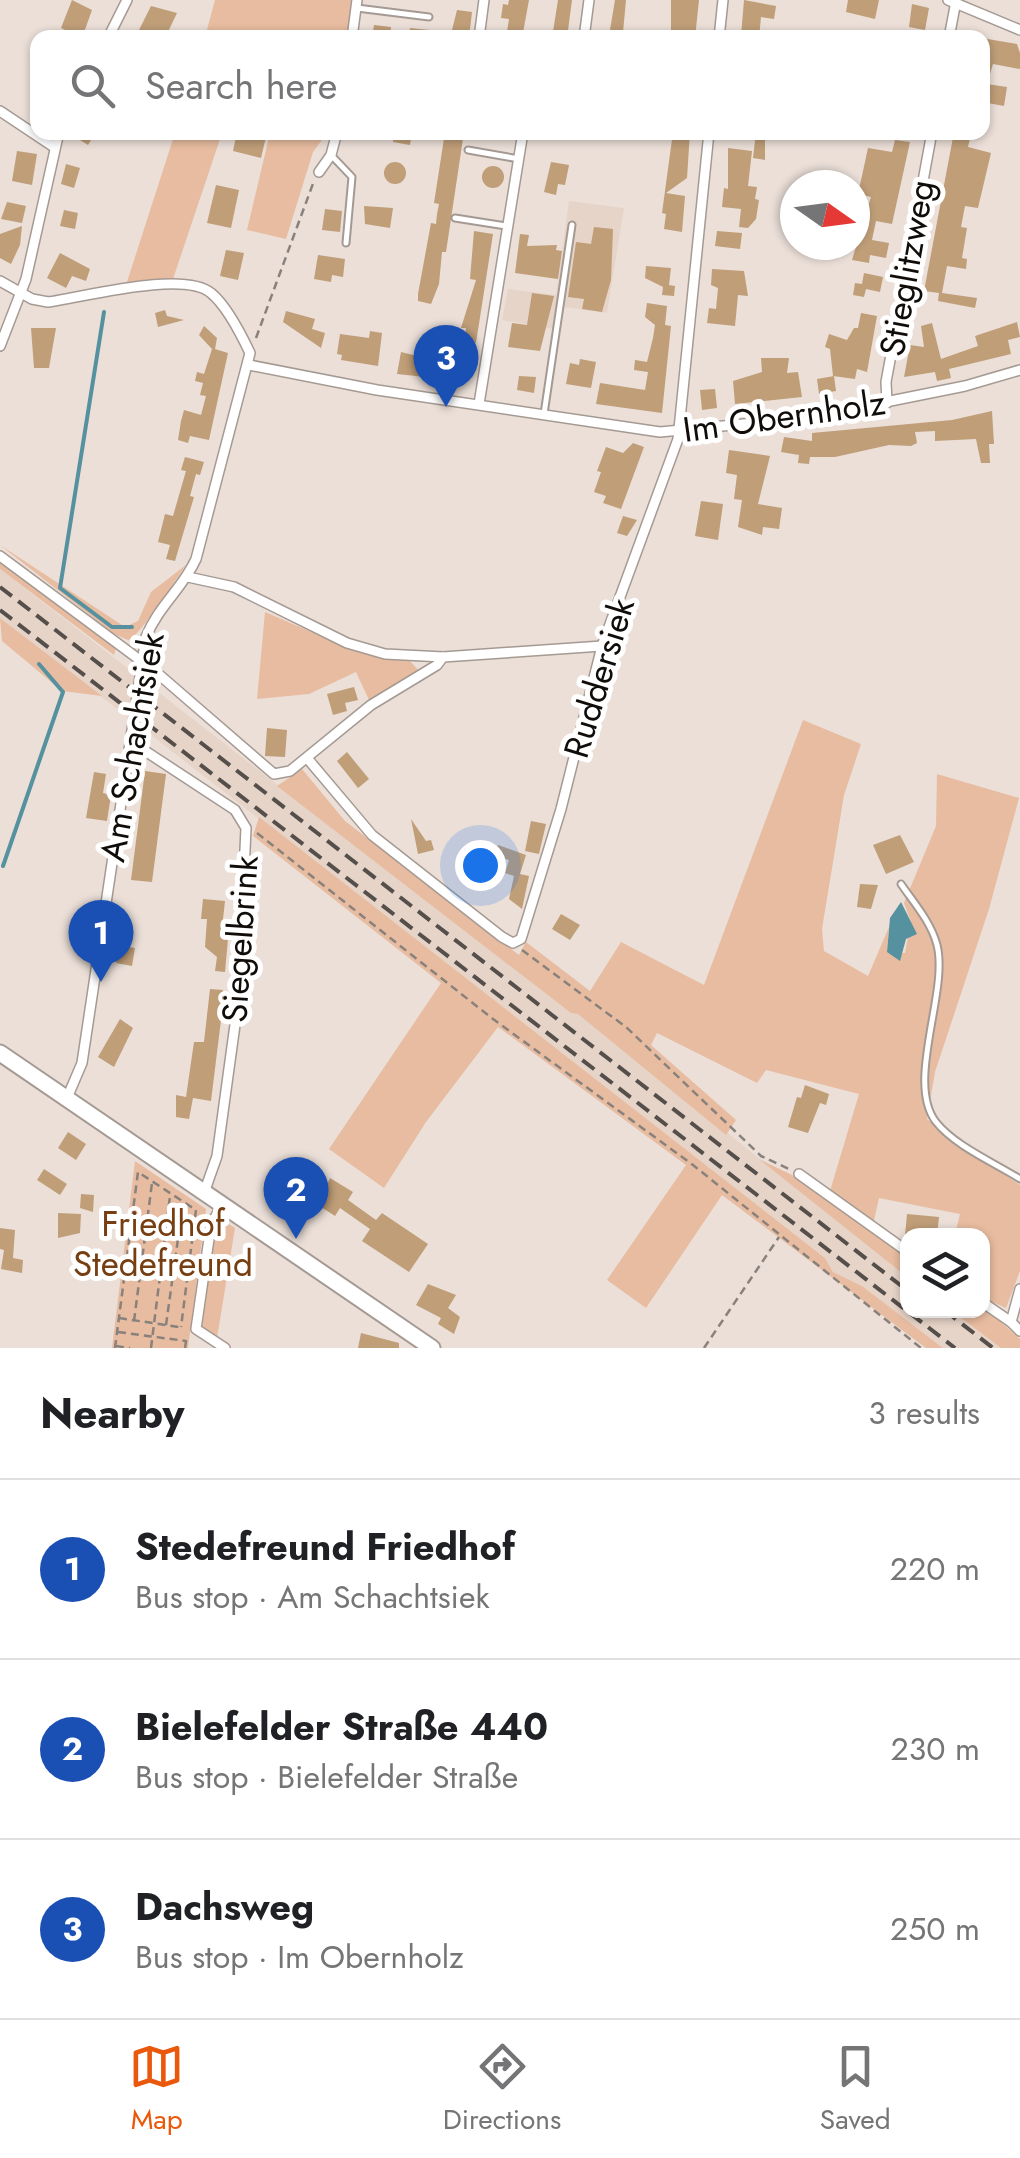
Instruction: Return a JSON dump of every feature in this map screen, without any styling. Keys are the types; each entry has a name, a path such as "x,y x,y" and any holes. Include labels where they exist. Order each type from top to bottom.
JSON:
{"main road":[{"path":"0,1053 432,1348"}],"street":[{"path":"112,30 128,0"},
{"path":"480,30 484,0"},
{"path":"585,30 589,0"},
{"path":"720,30 723,0"},
{"path":"950,30 953,1 1020,30"},
{"path":"353,30 357,4"},
{"path":"0,111 30,132"},
{"path":"42,140 54,148"},
{"path":"0,346 20,292 56,140"},
{"path":"320,172 335,140"},
{"path":"480,404 522,140"},
{"name":"Ruddersiek","path":"517,942 530,916 602,646 679,432 708,140"},
{"name":"Stieglitzweg","path":"886,403 886,382 931,140"},
{"path":"0,281 48,302 174,283 209,291 249,359"},
{"name":"Im Obernholz","path":"249,359 377,390 679,432 790,421 886,403 1020,370"},
{"name":"Am Schachtsiek","path":"66,1098 82,1064 141,661 156,613 188,577 249,359"},
{"path":"0,556 141,661 265,770 280,775 308,758 371,705 437,666 443,657"},
{"path":"188,577 271,602 364,649 443,657 602,646"},
{"name":"Siegelbrink","path":"130,741 235,810 246,828 238,1004 217,1156 204,1193"},
{"path":"308,758 372,835 502,937 517,942"},
{"path":"799,1174 900,1246"},
{"path":"222,1205 211,1225 196,1329 225,1348"},
{"path":"1010,1322 1020,1289"},
{"path":"990,1308 1020,1331"}],"lane":[{"path":"357,4 429,17"},
{"path":"468,150 519,159"},
{"path":"331,155 352,177 346,243"},
{"path":"456,218 508,227"},
{"path":"544,414 572,225"},
{"path":"902,884 931,928 938,947 940,967 927,1051 930,1110 944,1129 1020,1179"}],"path":[{"path":"249,359 307,192 320,172"},
{"path":"246,828 780,1235 921,1348"},
{"path":"517,942 530,960 626,1026 761,1156 799,1174"},
{"path":"130,1348 115,1347 138,1172 196,1210 180,1327"},
{"path":"134,1320 152,1182"},
{"path":"151,1348 170,1194"},
{"path":"166,1325 183,1202"},
{"path":"704,1348 780,1235"},
{"path":"118,1318 188,1328 185,1348"},
{"path":"117,1332 186,1341"}],"shaded area":[{"path":"569,201 624,208 607,313 564,307 560,330 502,320 508,289 556,295"},
{"path":"0,569 571,1013 578,1013 900,1271 900,1315 862,1286 833,1272 825,1258 0,618"},
{"path":"904,1318 961,1318 1001,1348 943,1348"}],"green space":[{"path":"215,0 351,0 348,30 207,30"},
{"path":"173,140 220,140 173,279 126,285"},
{"path":"268,140 322,140 313,152 286,239 247,230"},
{"path":"0,545 125,627 138,621 151,592 186,565 128,640 114,634"},
{"path":"0,561 116,648 114,655 0,569"},
{"path":"265,612 358,652 410,661 419,671 369,700 356,672 309,694 257,699"},
{"path":"0,618 102,696 62,691 2,641"},
{"path":"803,720 861,744 844,795 822,929 824,951 868,976 889,927 887,952 905,953 911,922 904,903 936,826 937,774 1019,798 989,909 935,1072 927,1119 1020,1185 1020,1271 1006,1308 990,1301 990,1228 957,1228 960,1214 879,1198 873,1225 830,1191 859,1094 766,1070 757,1083 657,1033 651,1045 736,1120 726,1135 578,1014 571,1013 277,786 302,769 345,821 519,955 526,942 590,991 621,942 704,985"},
{"path":"259,817 825,1258 833,1272 862,1286 943,1348 926,1348 722,1195 646,1308 607,1280 686,1165 498,1027 426,1122 384,1188 329,1149 441,983 253,836"},
{"path":"759,1159 792,1175 900,1252 900,1271"},
{"name":"Friedhof Stedefreund","path":"135,1161 206,1209 188,1348 112,1348"},
{"path":"221,1219 235,1228 217,1338 202,1329 214,1230"},
{"path":"990,1312 1020,1339 1020,1348 1001,1348 961,1318 990,1318"}],"water":[{"path":"901,902 917,934 906,939 900,961 887,952 890,918"}],"building":[{"path":"72,0 92,10 85,30 61,28"},
{"path":"509,0 529,0 523,30 507,30 509,19 501,18 503,4 508,5"},
{"path":"558,0 572,0 568,30 553,30"},
{"path":"615,0 626,0 623,30 610,30"},
{"path":"671,0 699,0 696,30 671,30"},
{"path":"744,0 776,6 774,19 761,17 760,30 742,30"},
{"path":"848,0 879,0 875,19 846,12"},
{"path":"912,4 929,8 925,30 909,27"},
{"path":"151,6 177,13 169,30 139,30"},
{"path":"457,10 472,12 470,30 452,30"},
{"path":"374,25 391,27 391,30 373,30"},
{"path":"990,39 1017,44 1020,69 993,64 990,74"},
{"path":"990,84 1007,87 1004,106 990,103"},
{"path":"235,140 265,140 261,158 233,151"},
{"path":"444,140 463,140 446,252 442,252 439,284 431,304 418,301 418,294 431,223 436,224 439,204 434,203"},
{"path":"672,140 689,140 687,178 666,193 685,196 682,232 664,229 666,214 662,213"},
{"path":"755,140 765,140 765,160 753,158"},
{"path":"895,140 910,142 892,224 876,221 872,240 889,243 886,258 870,255 870,170 863,170 868,148 892,152"},
{"path":"952,140 970,140 968,147 991,153 978,208 965,206 961,227 967,228 962,258 967,259 966,269 947,266 942,293 977,298 975,308 938,301 939,293 924,291"},
{"path":"728,148 752,151 748,186 757,187 755,199 759,200 756,219 748,228 739,227 741,209 722,207 724,188 728,189"},
{"path":"17,151 37,154 32,185 12,181"},
{"path":"395,162 403,165 403,181 395,184 387,181 384,173 387,165"},
{"path":"551,162 569,165 565,185 558,184 556,195 544,192"},
{"path":"66,164 80,168 74,188 61,184"},
{"path":"493,166 501,169 501,185 493,188 485,185 482,177 485,169"},
{"path":"216,185 239,190 231,228 207,223"},
{"path":"7,202 26,206 22,223 1,219"},
{"path":"364,206 393,208 390,228 365,224"},
{"path":"325,209 342,211 340,232 322,230"},
{"path":"64,210 78,213 75,229 60,226"},
{"path":"22,226 20,245 11,264 0,258 0,234"},
{"path":"594,227 613,229 611,280 602,312 582,309 584,299 568,297 576,242 591,244"},
{"path":"474,231 493,234 476,343 464,341 466,328 461,328 476,280 470,279"},
{"path":"717,231 742,233 740,249 715,246"},
{"path":"520,234 529,235 527,246 557,245 556,250 562,251 558,279 515,273"},
{"path":"226,250 244,253 238,280 220,276"},
{"path":"60,253 90,269 86,281 72,276 66,288 47,278"},
{"path":"318,255 345,259 343,277 332,275 331,282 314,279"},
{"path":"646,266 671,268 669,285 675,286 674,296 662,295 663,287 645,278"},
{"path":"712,269 744,271 748,296 738,295 735,326 707,323 709,308 716,309 718,288 711,285"},
{"path":"864,273 883,277 880,292 866,289 864,297 853,295 855,283 862,284"},
{"path":"532,293 554,296 540,351 508,347 512,323 527,325"},
{"path":"647,303 667,306 665,325 671,326 662,413 596,404 600,383 645,390 648,372 634,370 635,360 647,362 653,338 655,325 645,317"},
{"path":"165,310 167,316 184,320 158,327 155,313"},
{"path":"286,311 315,319 312,329 325,333 321,348 283,322"},
{"path":"861,313 877,316 867,372 857,369 855,379 833,376 830,349 825,347 829,334 847,340 858,328"},
{"path":"1017,322 1020,337 1008,340 1011,354 949,369 951,378 937,381 935,372 904,377 910,345 924,347 921,326 932,323 941,359 978,346 975,336"},
{"path":"204,326 217,338 215,349 228,353 209,440 190,436 188,443 178,440 184,410 201,415 206,396 200,395 203,383 195,381 197,372 204,374 212,349 199,335"},
{"path":"31,328 56,328 49,368 34,368"},
{"path":"370,331 382,333 378,366 341,360 342,355 337,354 340,334 369,338"},
{"path":"401,352 446,363 444,379 397,374"},
{"path":"761,358 789,358 787,373 798,372 802,397 735,404 733,381 762,372"},
{"path":"580,359 596,362 591,388 566,384 570,363 579,365"},
{"path":"519,376 536,377 534,393 517,390"},
{"path":"834,376 836,391 819,394 817,379"},
{"path":"715,389 717,408 702,410 700,390"},
{"path":"992,411 994,444 989,444 990,463 981,463 976,439 935,441 935,431 915,432 917,443 911,446 889,445 835,457 810,457 809,464 798,463 799,455 781,452 784,437 812,441 812,433 952,420"},
{"path":"633,443 644,447 621,509 603,503 606,496 594,492 606,447 623,453"},
{"path":"729,450 770,456 758,504 782,508 779,529 763,527 762,535 738,527 742,500 734,499 737,475 726,473"},
{"path":"185,457 204,462 200,475 196,474 190,496 194,497 175,561 166,559 170,545 158,542 165,514 173,516 186,471 181,470"},
{"path":"701,501 723,504 718,540 695,536"},
{"path":"623,516 637,520 627,536 617,533"},
{"path":"354,687 358,700 345,703 347,711 333,715 327,694"},
{"path":"267,728 287,730 285,757 265,756"},
{"path":"347,752 369,779 358,788 337,761"},
{"path":"145,771 166,774 152,882 131,880"},
{"path":"94,772 106,774 103,793 111,795 107,821 86,818"},
{"path":"411,819 426,841 431,840 434,850 418,854"},
{"path":"531,821 546,824 539,854 525,851"},
{"path":"900,835 914,862 886,874 873,845"},
{"path":"498,845 526,855 520,874 529,876 522,909 509,899 514,876 505,873 509,860 495,856"},
{"path":"860,884 878,885 871,909 857,907"},
{"path":"203,899 225,901 222,928 229,928 225,972 215,971 217,957 205,947 207,919 201,919"},
{"path":"561,914 580,925 570,940 552,929"},
{"path":"119,945 135,948 132,966 116,963"},
{"path":"210,989 223,990 211,1101 193,1098 189,1119 176,1117 176,1095 186,1097 194,1042 204,1042"},
{"path":"120,1019 133,1028 114,1067 98,1057"},
{"path":"805,1085 829,1094 826,1105 820,1103 808,1133 788,1127"},
{"path":"68,1132 86,1144 76,1160 58,1148"},
{"path":"44,1169 67,1184 60,1195 37,1180"},
{"path":"330,1178 353,1192 348,1200 376,1220 382,1213 428,1244 409,1272 362,1241 370,1229 340,1208 335,1216 318,1205"},
{"path":"81,1194 94,1195 93,1212 80,1208"},
{"path":"58,1213 81,1214 80,1233 58,1238"},
{"path":"907,1214 939,1217 938,1228 906,1228"},
{"path":"0,1228 15,1230 13,1258 23,1260 22,1273 1,1269 4,1250 0,1249"},
{"path":"428,1284 456,1295 448,1308 460,1317 454,1334 438,1324 441,1318 416,1305"},
{"path":"361,1333 399,1343 399,1348 358,1348"}],"waterway":[{"path":"104,312 60,588 112,627 132,627"},
{"path":"3,866 63,692 39,664"}],"railway":[{"path":"0,587 900,1285"},
{"path":"0,610 955,1348"},
{"path":"954,1318 993,1348"}],"place":[{"name":"Dachsweg","path":"446,407"},
{"name":"Stedefreund Friedhof","path":"101,982"},
{"name":"Bielefelder Straße 440","path":"296,1239"}]}
